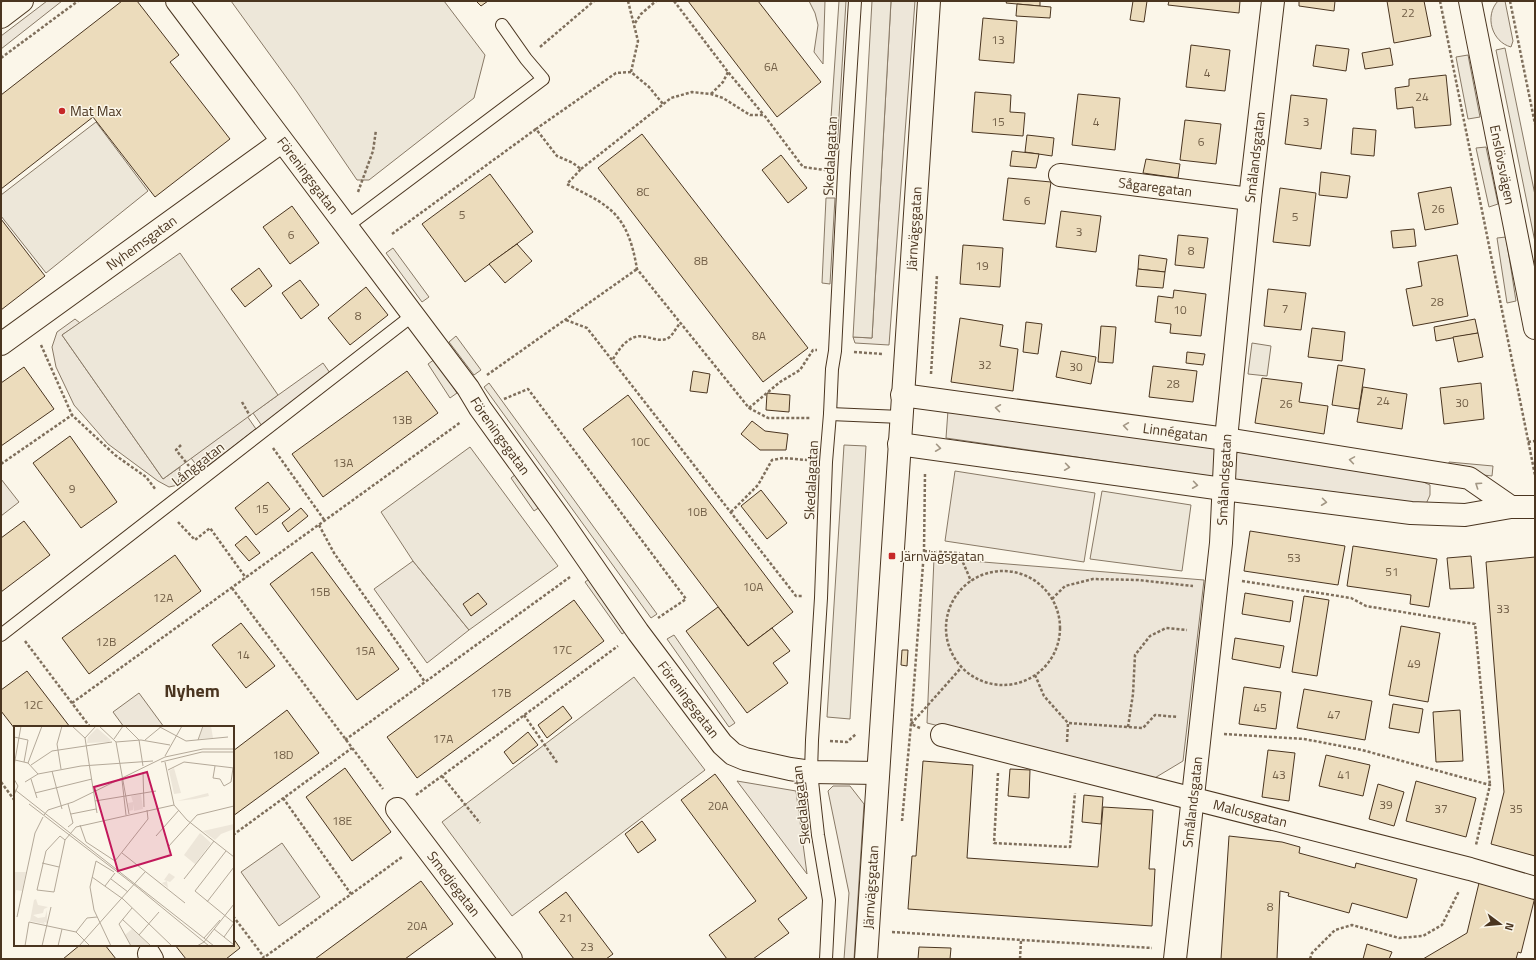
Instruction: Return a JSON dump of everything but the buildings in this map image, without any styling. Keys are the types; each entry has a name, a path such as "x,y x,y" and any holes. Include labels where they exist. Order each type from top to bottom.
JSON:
{"main road":[{"path":"1,17 22,1"},
{"name":"Föreningsgatan","path":"176,1 468,388 480,408 638,632 722,744 733,754 760,763 811,772 878,773"},
{"name":"Järnvägsgatan","path":"866,959 929,1"},
{"name":"Smålandsgatan","path":"1176,954 1217,583 1221,543 1226,440 1250,199 1273,1"},
{"name":"Enslövsvägen","path":"1470,1 1535,328"},
{"name":"Nyhemsgatan","path":"1,344 281,142"},
{"name":"Sågaregatan","path":"1060,175 1250,199"},
{"name":"Linnégatan","path":"902,395 1226,440 1469,478 1511,507"},
{"path":"899,444 1223,489 1411,513 1465,515 1511,507 1535,508"},
{"name":"Malcusgatan","path":"942,736 1470,869 1535,888"},
{"name":"Smedjegatan","path":"397,809 511,959"}],"lane":[{"name":"Skedalagatan","path":"826,959 830,900 818,835 811,772 821,598 826,462 855,1"},
{"path":"346,227 543,79 526,59 502,25"},
{"name":"Långgatan","path":"1,635 413,315"},
{"path":"830,414 901,417"}],"path":[{"path":"1,58 78,1"},
{"path":"526,59 593,1"},
{"path":"628,1 638,41 631,72"},
{"path":"634,24 640,14 656,1"},
{"path":"674,1 803,167 844,172"},
{"path":"1440,1 1535,475"},
{"path":"1510,1 1535,124"},
{"path":"392,234 536,129 616,73 631,72 649,87 663,104"},
{"path":"711,94 723,82 728,72"},
{"path":"764,115 750,115 723,98 711,94 692,92 671,98 581,169 567,184 607,207 623,224 633,247 637,269 749,408 768,418 810,418"},
{"path":"536,129 558,156 573,163 581,169"},
{"path":"346,227 373,151 376,130"},
{"path":"468,388 637,269"},
{"path":"929,399 938,270"},
{"path":"566,320 587,328 602,348 613,359 624,376 796,596 821,598"},
{"path":"32,322 72,415 115,454 146,477 177,520 195,540 210,528 246,578"},
{"path":"613,359 622,346 634,337 644,336 659,341 670,337 680,323"},
{"path":"72,704 480,408 528,389 686,599 638,632 397,809 232,588"},
{"path":"242,402 261,434 273,447 325,521"},
{"path":"1,464 72,415"},
{"path":"1528,442 1535,441"},
{"path":"901,824 911,724 924,551 924,507 927,447"},
{"path":"731,512 758,485 772,460 783,458 808,460"},
{"path":"319,525 334,553 425,682"},
{"path":"924,551 959,553 972,581"},
{"path":"345,740 590,562"},
{"path":"1003,571 1022,574 1039,584 1052,599 1059,618 1059,638 1054,655 1036,675 1011,685 993,685 976,679 961,668 951,653 946,636 946,618 953,600 972,581 990,572 1003,571"},
{"path":"1052,599 1065,586 1093,579 1217,583 1351,598 1366,606 1475,624 1490,785"},
{"path":"14,625 89,726"},
{"path":"1128,727 1133,694 1135,655 1150,636 1166,628 1212,632"},
{"path":"911,724 961,668"},
{"path":"1036,675 1044,696 1068,723 1143,728 1155,715 1202,718"},
{"path":"524,716 558,764"},
{"path":"911,724 942,736"},
{"path":"234,834 352,748"},
{"path":"999,750 994,843 1070,847 1078,770"},
{"path":"442,776 480,824"},
{"path":"1,782 14,800"},
{"path":"283,798 351,894"},
{"path":"234,917 263,958 422,842"},
{"path":"890,939 892,924"},
{"path":"891,932 1021,940 1176,954"},
{"path":"1020,959 1021,940"}],"shaded area":[{"path":"47,1 62,1 1,49 1,36"},
{"path":"231,1 444,1 485,55 474,98 369,180 357,180 297,92"},
{"path":"809,1 825,1 823,64 814,52 818,25 815,13"},
{"path":"839,1 846,1 837,149 829,147"},
{"path":"872,1 891,1 872,338 853,337"},
{"path":"891,1 915,1 889,345 855,343 853,337 872,338"},
{"path":"1498,1 1505,1 1513,41 1511,47 1499,40 1492,28 1491,14"},
{"path":"1505,48 1535,195 1535,242 1496,50"},
{"path":"1468,55 1480,117 1468,119 1456,57"},
{"path":"96,122 148,191 46,273 1,216 1,195"},
{"path":"1486,147 1498,204 1489,207 1476,148"},
{"path":"826,198 835,198 830,284 822,283"},
{"path":"1506,237 1516,301 1507,303 1497,238"},
{"path":"393,248 429,297 422,302 386,253"},
{"path":"180,253 278,395 163,479 62,335"},
{"path":"75,319 80,323 62,335 163,479 180,467 178,485 169,487 158,481 108,444 74,405 56,367 52,347 57,332"},
{"path":"456,336 481,370 474,375 449,342"},
{"path":"1252,343 1271,346 1267,376 1248,374"},
{"path":"435,359 457,393 450,398 428,364"},
{"path":"323,363 330,373 262,426 253,413"},
{"path":"489,383 657,614 651,618 484,387"},
{"path":"948,410 1217,448 1214,477 946,438"},
{"path":"247,416 256,429 201,471 191,458"},
{"path":"844,445 866,446 850,719 827,717"},
{"path":"470,447 558,566 469,630 413,561 381,512"},
{"path":"1238,452 1421,481 1430,485 1430,495 1426,504 1239,480 1231,478 1232,459"},
{"path":"1449,462 1493,466 1492,476 1448,471"},
{"path":"955,471 1095,493 1084,562 945,541"},
{"path":"516,474 540,507 534,511 511,478"},
{"path":"1,479 19,502 1,516"},
{"path":"1102,491 1191,505 1182,571 1090,559"},
{"path":"934,558 1204,580 1183,761 1153,779 927,723"},
{"path":"413,561 469,630 427,663 374,589"},
{"path":"592,577 629,629 622,634 585,582"},
{"path":"674,635 735,723 729,727 667,639"},
{"path":"634,677 705,770 512,916 442,822"},
{"path":"139,693 163,726 123,726 113,712"},
{"path":"737,781 796,791 807,874"},
{"path":"833,786 850,786 864,804 854,959 844,959 849,893 828,791"},
{"path":"282,843 320,897 279,926 241,872"}],"place":[{"name":"Mat Max","path":"62,111"},
{"name":"Järnvägsgatan","path":"892,556"}],"district":[{"name":"Nyhem","path":"192,691"}]}
